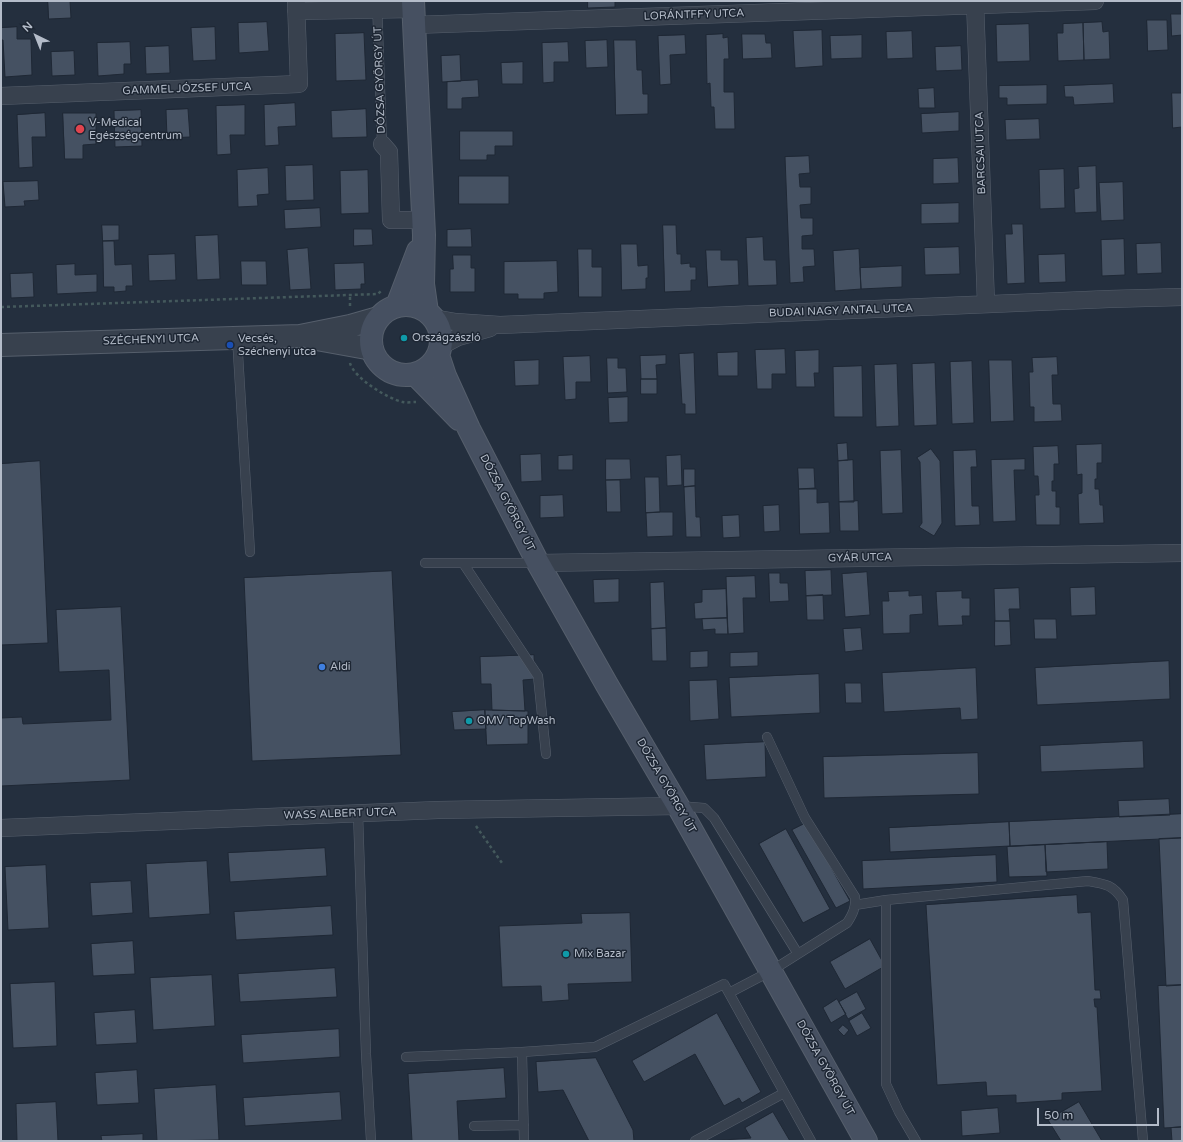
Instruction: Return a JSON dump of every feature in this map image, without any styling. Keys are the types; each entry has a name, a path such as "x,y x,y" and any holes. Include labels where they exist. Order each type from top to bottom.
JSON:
{"main road":[{"path":"414,12 424,227 423,284 430,315"},
{"path":"397,306 407,283 424,227"},
{"path":"410,305 423,309 430,315 438,326 441,336 439,350 432,363 425,370 422,381 393,373 376,359 372,349 371,338 373,328 378,318 384,313 397,306 410,305"},
{"name":"DÓZSA GYÖRGY ÚT","path":"439,350 445,376 469,429 538,563 678,806 866,1141"},
{"name":"DÓZSA GYÖRGY ÚT","path":"422,381 469,429"}],"street":[{"name":"LORÁNTFFY UTCA","path":"296,6 378,5 414,12 1095,1"},
{"name":"BARCSAI UTCA","path":"975,3 986,304"},
{"name":"GAMMEL JÓZSEF UTCA","path":"1,96 299,84 296,6"},
{"name":"DÓZSA GYÖRGY ÚT","path":"382,144 389,152 391,220 424,227"},
{"name":"BUDAI NAGY ANTAL UTCA","path":"430,315 456,322 500,325 1109,299 1182,298"},
{"name":"SZÉCHENYI UTCA","path":"350,336 378,318"},
{"name":"BUDAI NAGY ANTAL UTCA","path":"439,350 458,337 500,325"},
{"name":"SZÉCHENYI UTCA","path":"1,345 237,337 350,336 372,349"},
{"name":"GYÁR UTCA","path":"538,563 1182,553"},
{"name":"WASS ALBERT UTCA","path":"1,828 465,809 678,806"}],"lane":[{"name":"DÓZSA GYÖRGY ÚT","path":"378,5 382,144"},
{"path":"237,337 250,552"},
{"path":"463,563 538,676 546,754"},
{"path":"424,564 538,563"},
{"path":"729,993 771,971 847,923 853,915 855,905 854,897 805,818 767,737"},
{"path":"678,806 704,808 714,818 798,954"},
{"path":"358,813 366,1054 371,1141"},
{"path":"855,905 886,900 1088,881 1106,884 1116,890 1123,900 1143,1141"},
{"path":"886,900 886,1084 899,1112 916,1141"},
{"path":"406,1057 595,1047 724,984 810,1141"},
{"path":"522,1052 524,1141"},
{"path":"695,1141 784,1093"},
{"path":"474,1126 524,1125"}],"path":[{"path":"1,308 378,294 392,281 407,283"},
{"path":"350,295 349,360 351,368 364,381 390,397 404,402 416,402 422,381"},
{"path":"465,809 502,863"}],"building":[{"path":"48,1 70,1 71,18 49,19"},
{"path":"588,1 615,1 615,7 588,8"},
{"path":"1171,14 1182,14 1182,35 1172,36"},
{"path":"1147,20 1167,20 1168,50 1148,51"},
{"path":"267,22 269,51 239,53 238,23"},
{"path":"1102,22 1103,32 1109,31 1110,59 1084,60 1083,23"},
{"path":"1083,23 1084,60 1058,61 1057,33 1063,33 1063,24"},
{"path":"1029,24 1030,61 997,62 996,25"},
{"path":"17,27 17,39 31,39 32,75 5,77 1,28"},
{"path":"215,27 216,60 193,61 191,28"},
{"path":"822,30 823,66 795,68 793,31"},
{"path":"912,31 913,58 887,59 886,32"},
{"path":"364,33 366,80 336,81 335,34"},
{"path":"723,34 723,38 728,37 729,59 724,59 724,92 734,92 735,129 715,129 714,107 711,107 710,83 707,84 706,35"},
{"path":"742,34 765,34 766,43 771,43 772,58 743,59"},
{"path":"685,35 686,54 670,55 671,84 660,85 658,36"},
{"path":"862,35 862,58 831,59 830,36"},
{"path":"607,40 608,67 586,68 585,41"},
{"path":"614,40 636,40 637,70 642,70 643,94 648,94 648,114 616,115"},
{"path":"130,42 131,64 124,64 124,74 98,76 97,43"},
{"path":"568,42 569,62 554,62 554,82 543,83 542,43"},
{"path":"169,46 170,73 146,74 145,47"},
{"path":"961,46 962,70 936,71 935,47"},
{"path":"74,51 75,75 52,76 51,52"},
{"path":"460,55 461,81 442,82 441,56"},
{"path":"523,62 523,84 502,84 501,63"},
{"path":"478,80 479,97 462,98 462,109 447,109 447,82"},
{"path":"1113,84 1114,103 1074,105 1073,97 1065,97 1064,86"},
{"path":"1047,85 1047,104 1007,105 1007,98 999,98 999,86"},
{"path":"934,88 935,108 919,108 918,89"},
{"path":"1172,93 1182,93 1182,127 1173,128"},
{"path":"295,103 296,126 278,127 279,145 265,146 264,105"},
{"path":"245,105 245,135 230,135 231,154 217,155 216,106"},
{"path":"188,109 190,137 167,138 166,110"},
{"path":"366,109 367,137 332,138 331,111"},
{"path":"141,110 142,146 115,147 114,111"},
{"path":"959,112 959,131 922,133 921,114"},
{"path":"45,113 46,137 32,137 33,167 19,168 17,115"},
{"name":"V-Medical Egészségcentrum","path":"63,113 96,113 96,144 83,145 83,159 65,159"},
{"path":"1039,119 1040,139 1006,140 1005,120"},
{"path":"460,131 513,131 513,146 495,146 495,155 487,155 487,160 460,160"},
{"path":"809,156 810,173 799,174 800,187 811,187 811,204 800,205 801,218 813,218 813,235 802,236 802,249 814,249 815,266 803,267 804,282 790,283 785,157"},
{"path":"958,158 959,183 933,184 933,159"},
{"path":"313,165 314,200 286,201 285,166"},
{"path":"1096,166 1097,212 1075,213 1074,189 1079,188 1078,167"},
{"path":"268,168 269,194 257,195 258,206 238,207 237,170"},
{"path":"1064,169 1065,208 1040,209 1039,170"},
{"path":"368,170 369,213 341,214 340,171"},
{"path":"459,176 509,176 509,204 459,204"},
{"path":"38,181 39,200 24,201 25,206 5,207 3,182"},
{"path":"1123,182 1124,220 1101,221 1099,183"},
{"path":"959,203 959,223 921,224 921,204"},
{"path":"320,208 321,227 285,229 284,210"},
{"path":"1012,224 1023,224 1025,283 1007,284 1005,234 1012,234"},
{"path":"102,225 119,225 119,240 103,241"},
{"path":"663,225 676,225 677,254 681,254 681,264 690,263 690,267 696,267 696,280 691,280 691,291 665,292"},
{"path":"354,229 372,229 373,245 354,246"},
{"path":"471,229 472,247 447,247 447,230"},
{"path":"218,235 220,279 197,280 195,236"},
{"path":"763,237 764,260 776,260 777,285 748,286 746,238"},
{"path":"1124,239 1125,275 1102,276 1101,240"},
{"path":"103,241 114,241 115,265 132,264 133,286 126,286 126,291 114,292 114,287 104,287"},
{"path":"1161,243 1162,273 1137,274 1136,244"},
{"path":"621,244 637,244 638,266 648,265 646,289 622,290"},
{"path":"959,247 960,274 925,275 924,248"},
{"path":"308,248 311,289 290,290 287,250"},
{"path":"578,249 592,249 592,267 602,267 602,297 579,297"},
{"path":"859,249 861,289 835,291 833,251"},
{"path":"706,250 721,250 721,260 738,260 739,285 708,287"},
{"path":"175,254 176,280 149,281 148,255"},
{"path":"1065,254 1066,282 1039,283 1038,255"},
{"path":"453,255 471,255 471,268 475,268 475,292 450,292 450,269 453,269"},
{"path":"241,261 266,261 267,285 242,285"},
{"path":"557,261 558,292 544,293 544,299 518,299 518,294 504,294 504,262"},
{"path":"364,263 365,284 361,284 361,289 335,290 334,264"},
{"path":"75,264 75,275 97,274 97,292 57,294 56,265"},
{"path":"902,266 902,287 861,289 860,268"},
{"path":"33,273 34,297 11,298 10,274"},
{"path":"785,349 786,374 772,374 772,389 757,389 755,350"},
{"path":"819,350 819,373 814,373 815,387 796,387 795,351"},
{"path":"738,352 738,376 718,376 717,353"},
{"path":"694,353 696,414 685,414 685,404 682,404 679,354"},
{"path":"666,355 666,364 656,365 657,379 641,379 640,356"},
{"path":"590,356 591,382 576,382 576,399 565,400 563,357"},
{"path":"1057,357 1058,375 1052,375 1053,404 1061,404 1062,421 1034,422 1034,407 1030,407 1029,372 1033,372 1032,358"},
{"path":"607,358 618,358 618,368 626,368 627,392 608,393"},
{"path":"539,360 539,385 515,386 514,361"},
{"path":"989,360 1012,360 1014,421 991,422"},
{"path":"972,361 974,423 952,424 950,362"},
{"path":"935,363 937,425 914,426 912,364"},
{"path":"897,364 899,426 876,427 874,365"},
{"path":"862,366 863,417 834,417 833,367"},
{"path":"641,379 657,379 657,394 641,394"},
{"path":"628,397 628,422 609,423 608,398"},
{"path":"847,443 848,460 838,461 837,444"},
{"path":"1102,444 1102,463 1097,463 1097,479 1095,479 1095,489 1099,489 1100,505 1103,505 1104,523 1079,524 1078,494 1082,493 1082,474 1077,475 1076,445"},
{"path":"1058,446 1059,464 1054,464 1054,481 1052,481 1052,491 1056,491 1056,507 1060,507 1060,525 1036,525 1035,495 1039,495 1039,491 1038,476 1034,476 1033,447"},
{"path":"931,449 940,461 942,523 934,536 919,527 922,523 920,462 917,458"},
{"path":"901,450 903,513 882,514 880,451"},
{"path":"976,450 977,467 971,467 972,506 979,506 980,525 955,526 953,451"},
{"path":"541,454 542,481 521,482 520,455"},
{"path":"573,455 573,470 558,470 558,456"},
{"path":"681,455 682,485 667,486 666,456"},
{"path":"606,459 630,459 631,479 606,480"},
{"path":"1025,459 1025,470 1014,470 1016,521 993,522 991,460"},
{"path":"853,460 854,502 839,502 838,461"},
{"path":"40,461 48,643 1,645 1,464"},
{"path":"798,468 814,468 815,488 799,489"},
{"path":"684,469 695,469 695,486 684,487"},
{"path":"645,477 659,477 660,512 646,513"},
{"path":"606,480 620,480 621,512 607,512"},
{"path":"695,486 696,517 700,517 701,537 686,537 684,487"},
{"path":"799,489 817,489 817,503 829,502 830,533 800,534"},
{"path":"563,495 564,517 540,518 540,496"},
{"path":"858,501 859,531 840,531 839,502"},
{"path":"779,505 780,531 764,532 763,506"},
{"path":"673,512 673,536 647,537 646,513"},
{"path":"739,515 740,537 723,538 722,516"},
{"path":"831,570 832,595 806,596 805,571"},
{"name":"Aldi","path":"392,571 401,755 252,761 244,578"},
{"path":"867,572 870,615 845,617 842,574"},
{"path":"769,573 780,573 780,583 788,583 789,601 770,602"},
{"path":"755,576 756,598 743,598 744,633 728,634 726,577"},
{"path":"619,579 619,602 594,603 593,580"},
{"path":"664,582 666,628 651,629 650,583"},
{"path":"1095,587 1096,615 1071,616 1070,588"},
{"path":"1019,588 1020,609 1009,609 1010,621 995,621 994,589"},
{"path":"726,589 727,618 695,619 694,603 702,602 702,590"},
{"path":"909,591 909,596 922,595 923,614 910,615 910,633 883,634 882,601 889,601 888,592"},
{"path":"962,591 962,598 970,598 970,616 962,616 963,625 938,626 936,592"},
{"path":"823,595 824,620 807,620 806,596"},
{"path":"121,607 130,780 1,786 1,718 22,717 23,724 111,720 109,670 59,672 56,610"},
{"path":"727,618 728,634 715,634 715,629 703,630 702,619"},
{"path":"1034,619 1056,619 1057,639 1035,639"},
{"path":"995,621 1010,621 1011,645 995,646"},
{"path":"666,628 667,661 652,661 651,629"},
{"path":"861,628 863,650 845,652 843,629"},
{"path":"708,651 708,667 690,668 690,652"},
{"path":"758,652 758,666 730,667 730,653"},
{"path":"534,655 535,679 523,680 525,711 492,710 491,684 481,684 480,657"},
{"path":"1169,661 1170,699 1037,705 1035,668"},
{"path":"976,668 978,719 961,720 960,708 884,712 882,673"},
{"path":"819,674 820,713 731,717 729,678"},
{"path":"717,680 719,719 690,721 689,681"},
{"path":"845,683 861,683 862,703 846,703"},
{"path":"485,710 528,711 528,744 487,745"},
{"name":"OMV TopWash","path":"485,710 486,729 454,730 452,712"},
{"path":"1143,741 1144,768 1041,772 1040,746"},
{"path":"765,742 766,777 706,780 704,745"},
{"path":"978,753 979,794 824,798 823,757"},
{"path":"1169,799 1170,815 1119,817 1118,801"},
{"path":"1182,814 1182,838 1010,846 1009,822"},
{"path":"1009,822 1010,846 890,852 889,828"},
{"path":"806,823 850,901 836,908 792,830"},
{"path":"786,829 830,909 803,923 759,844"},
{"path":"1182,838 1182,985 1166,986 1159,839"},
{"path":"1107,842 1108,869 1046,872 1045,845"},
{"path":"1045,845 1047,876 1009,877 1007,847"},
{"path":"325,848 327,876 230,882 228,853"},
{"path":"996,855 997,882 863,889 862,861"},
{"path":"207,861 210,914 149,918 146,864"},
{"path":"46,865 49,928 8,930 5,867"},
{"path":"131,881 133,913 92,916 90,883"},
{"path":"1077,895 1078,913 1091,912 1095,990 1100,990 1101,999 1094,999 1095,1007 1097,1007 1102,1091 1062,1093 1062,1100 1016,1103 1016,1095 987,1096 986,1082 937,1085 926,905"},
{"path":"331,906 333,935 236,940 234,912"},
{"name":"Mix Bazar","path":"630,913 632,982 568,984 569,1000 542,1002 541,986 502,987 499,926 582,923 581,914"},
{"path":"870,939 885,966 845,989 830,962"},
{"path":"133,941 135,974 93,976 91,944"},
{"path":"335,968 337,997 240,1002 238,974"},
{"path":"212,975 215,1026 153,1030 150,978"},
{"path":"55,982 57,1046 13,1048 10,984"},
{"path":"1182,985 1182,1127 1164,1128 1158,986"},
{"path":"857,992 866,1009 848,1019 839,1002"},
{"path":"837,999 846,1014 831,1023 823,1008"},
{"path":"135,1010 137,1043 96,1045 94,1013"},
{"path":"717,1013 761,1092 742,1103 739,1098 724,1106 695,1054 644,1082 632,1061"},
{"path":"862,1013 871,1028 857,1036 849,1021"},
{"path":"843,1025 849,1030 844,1036 838,1030"},
{"path":"339,1029 340,1057 243,1063 241,1035"},
{"path":"596,1058 633,1130 634,1141 589,1141 563,1090 538,1092 536,1062"},
{"path":"504,1068 506,1098 457,1101 459,1141 412,1141 408,1074"},
{"path":"137,1070 139,1103 97,1105 95,1073"},
{"path":"216,1085 219,1140 157,1141 154,1089"},
{"path":"340,1092 342,1120 245,1126 243,1098"},
{"path":"56,1102 58,1141 17,1141 16,1104"},
{"path":"1079,1102 1102,1141 1061,1141 1048,1120"},
{"path":"998,1108 1000,1133 962,1136 961,1111"},
{"path":"773,1112 790,1141 710,1141 751,1138 745,1128"},
{"path":"1182,1127 1182,1141 1172,1141 1171,1128"},
{"path":"143,1134 143,1141 102,1141 101,1136"}],"place":[{"name":"V-Medical Egészségcentrum","path":"80,129"},
{"name":"Országzászló","path":"404,338"},
{"name":"Vecsés, Széchenyi utca","path":"230,345"},
{"name":"Aldi","path":"322,667"},
{"name":"OMV TopWash","path":"469,721"},
{"name":"Mix Bazar","path":"566,954"}]}
